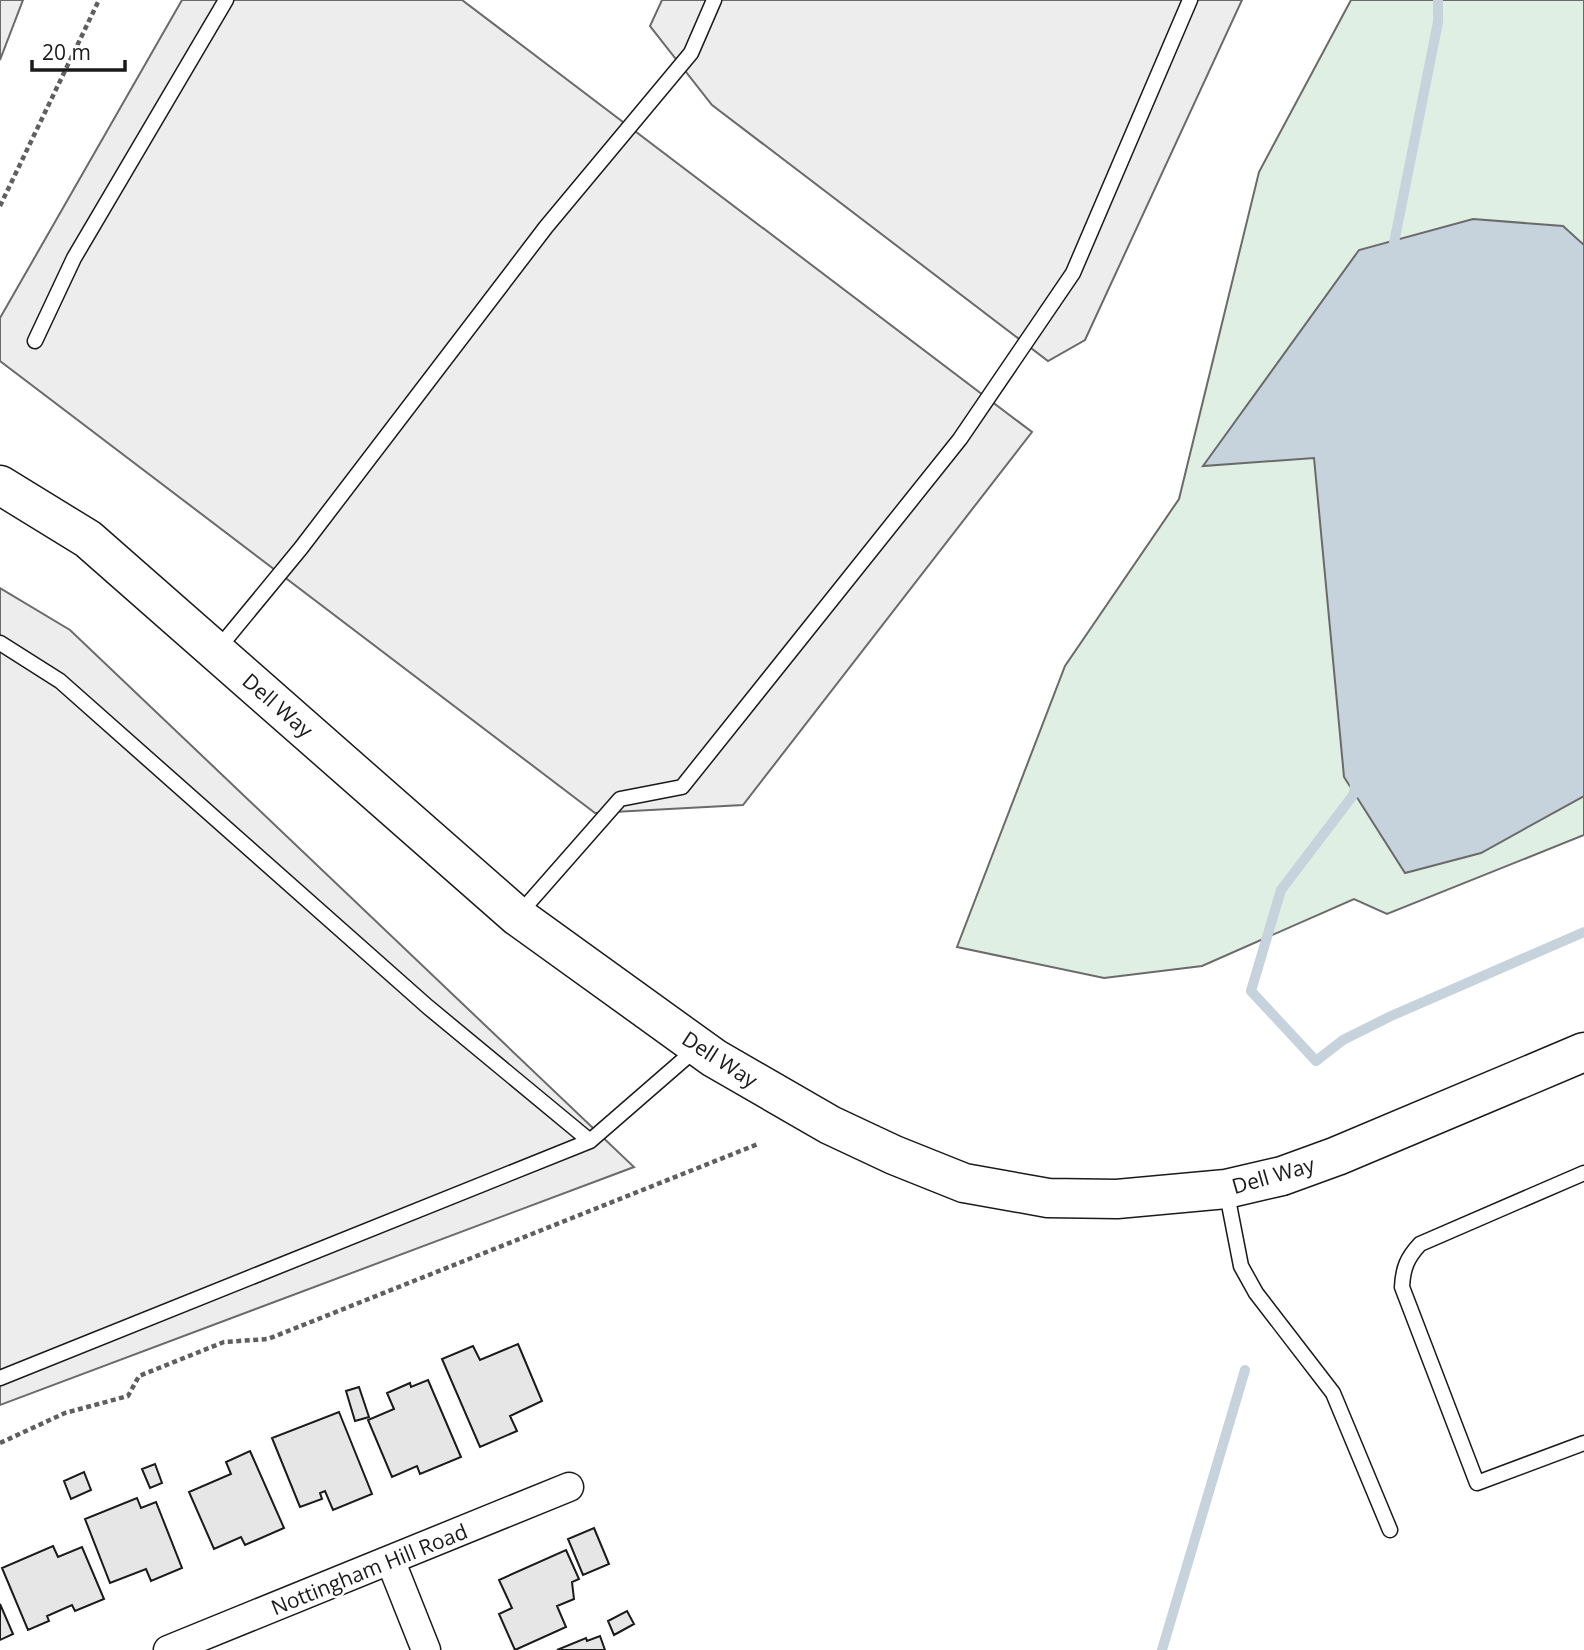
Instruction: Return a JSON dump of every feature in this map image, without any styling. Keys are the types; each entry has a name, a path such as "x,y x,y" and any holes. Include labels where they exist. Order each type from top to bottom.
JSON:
{"street":[{"name":"Dell Way","path":"0,485 88,539 517,916 698,1047 830,1125 894,1155 964,1183 1062,1198 1117,1199 1226,1189 1282,1176 1337,1156 1584,1052"},
{"name":"Nottingham Hill Road","path":"168,1650 391,1562 569,1487"},
{"path":"391,1562 426,1650"}],"lane":[{"path":"35,341 74,258 226,0"},
{"path":"216,651 301,548 546,227 691,53 714,0"},
{"path":"517,916 620,799 682,787 960,439 1073,273 1190,0"},
{"path":"0,643 60,681 428,1007 590,1141"},
{"path":"0,1378 590,1141 698,1047"},
{"path":"1584,1173 1420,1244 1408,1257 1402,1287 1477,1483 1584,1443"},
{"path":"1226,1189 1241,1266 1256,1293 1333,1393 1390,1530"}],"path":[{"path":"0,206 99,0"},
{"path":"0,1443 65,1413 128,1396 139,1376 224,1342 268,1339 758,1144"}],"green space":[{"path":"1351,0 1584,0 1584,835 1387,914 1354,899 1202,966 1104,978 957,947 1065,666 1179,499 1259,172"}],"shaded area":[{"path":"0,0 23,0 0,60"},
{"path":"182,0 462,0 1032,432 743,805 595,813 0,361 0,318"},
{"path":"662,0 1242,0 1085,340 1048,361 712,105 650,26"},
{"path":"1473,219 1563,226 1584,245 1584,796 1481,853 1405,873 1344,777 1314,458 1203,466 1359,250"},
{"path":"0,588 70,630 634,1167 0,1405"}],"building":[{"path":"518,1344 542,1401 510,1416 517,1431 480,1447 442,1359 473,1346 480,1360"},
{"path":"428,1380 461,1457 420,1474 417,1466 392,1477 368,1420 394,1409 387,1393 410,1383 411,1387"},
{"path":"359,1387 369,1417 355,1421 346,1391"},
{"path":"339,1412 372,1494 333,1510 325,1491 320,1493 322,1499 300,1507 272,1438"},
{"path":"250,1451 284,1528 245,1545 241,1537 214,1549 189,1492 231,1474 226,1462"},
{"path":"155,1464 162,1483 150,1488 142,1469"},
{"path":"84,1472 91,1490 71,1499 64,1481"},
{"path":"137,1498 141,1508 156,1502 182,1568 151,1581 146,1569 110,1583 85,1519"},
{"path":"594,1528 609,1564 583,1575 568,1539"},
{"path":"53,1546 58,1557 82,1547 104,1599 75,1611 72,1605 47,1616 49,1621 28,1630 2,1568"},
{"path":"566,1550 579,1579 572,1582 574,1599 557,1606 566,1627 515,1650 499,1614 512,1608 499,1580"},
{"path":"0,1604 13,1634 0,1640"},
{"path":"627,1611 634,1624 614,1635 608,1621"},
{"path":"600,1636 605,1650 557,1650 586,1638 587,1641"}],"waterway":[{"path":"1392,253 1438,22 1438,0"},
{"path":"1355,781 1354,794 1281,890 1251,991 1316,1061 1343,1040 1391,1016 1584,932"},
{"path":"1162,1650 1245,1370"}]}
